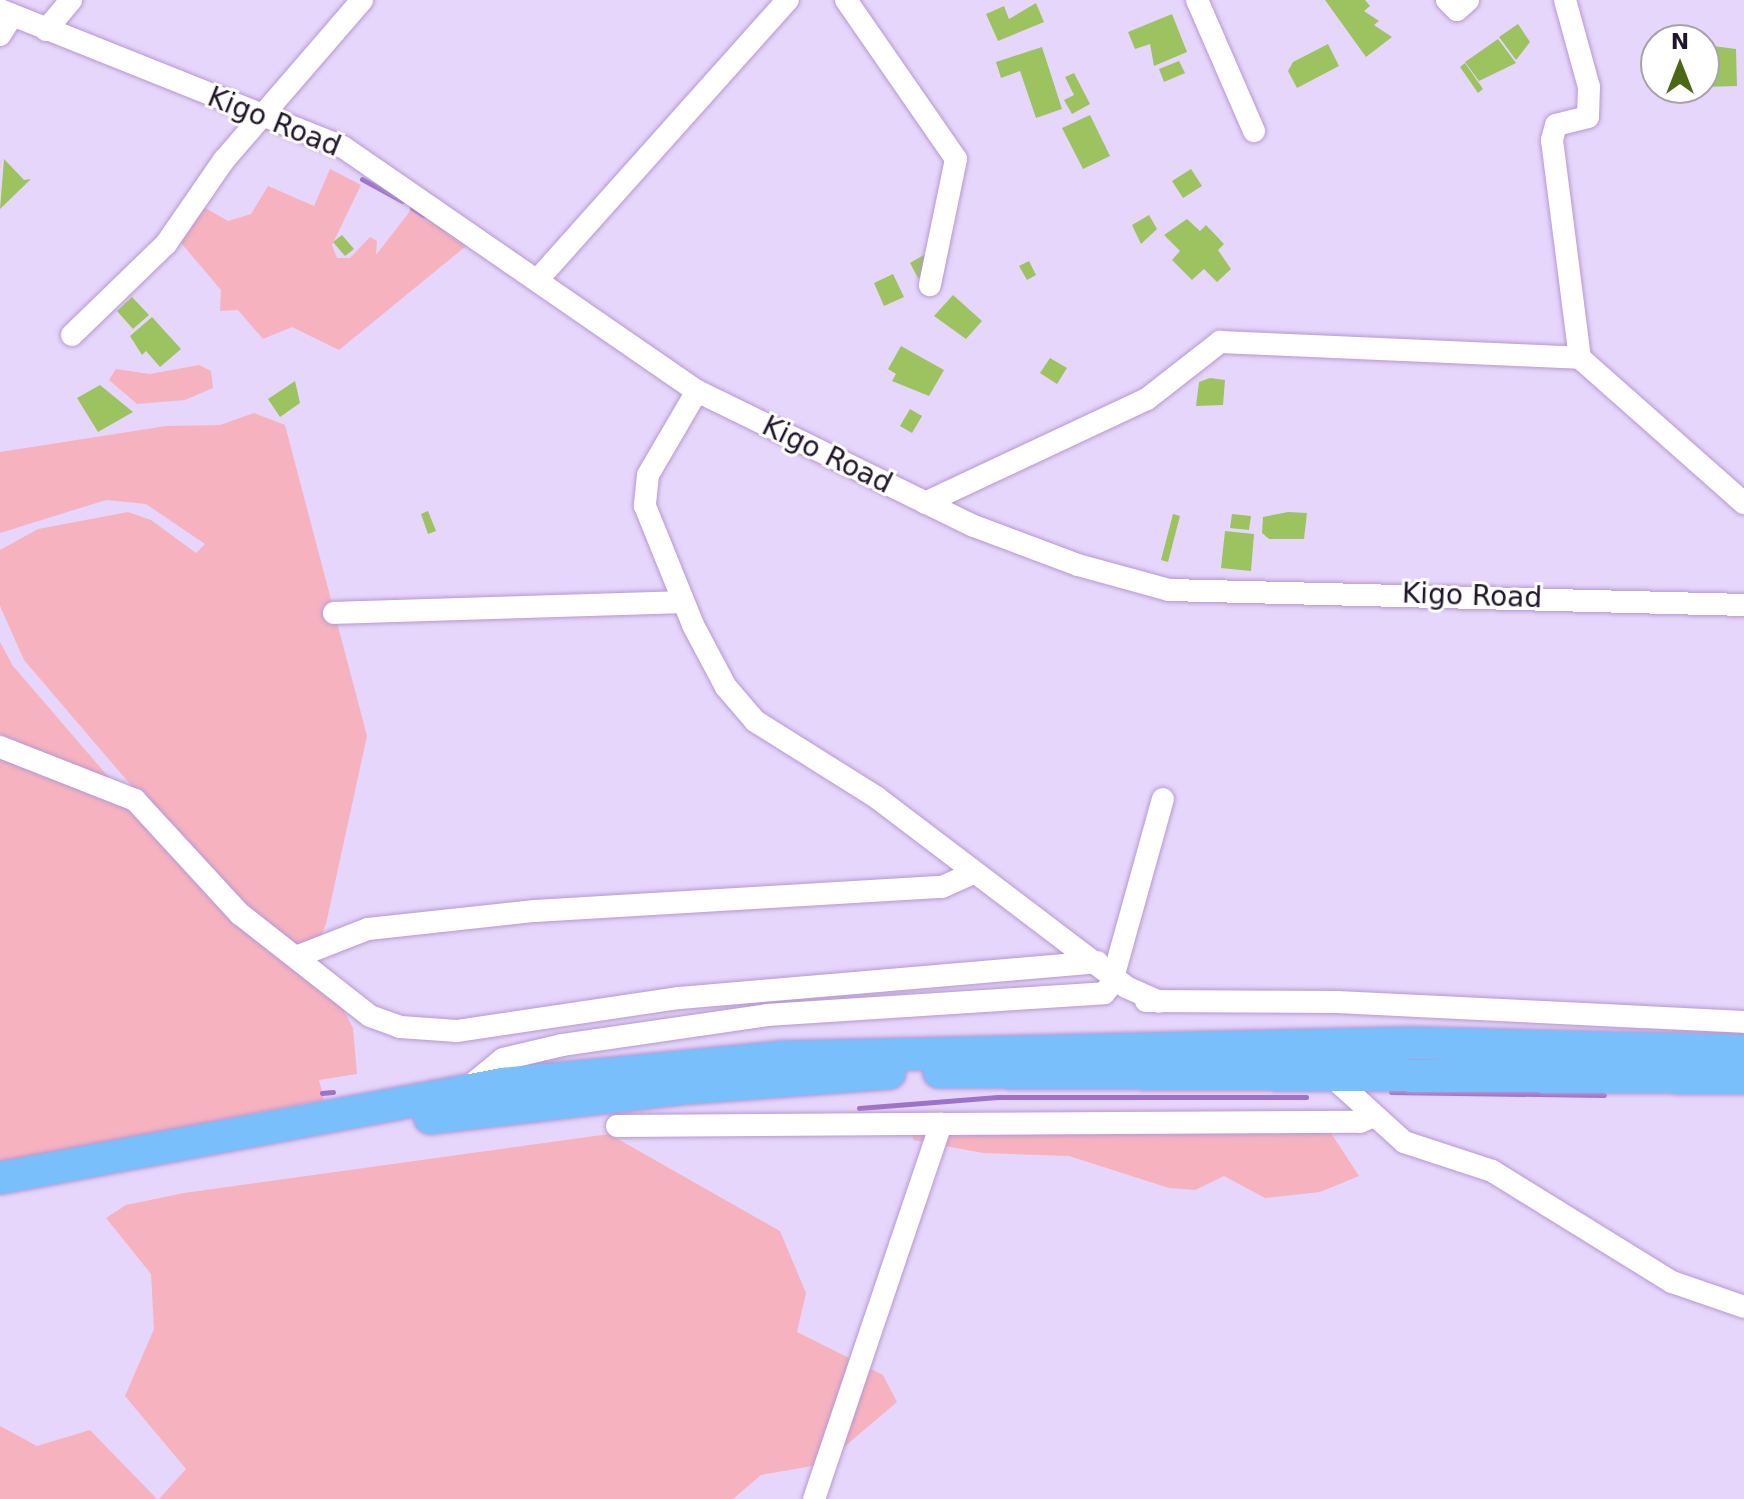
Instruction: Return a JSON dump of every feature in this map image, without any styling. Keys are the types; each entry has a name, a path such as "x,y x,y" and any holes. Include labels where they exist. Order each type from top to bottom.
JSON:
{"highway":[{"path":"0,1178 464,1091 781,1057 982,1049 1411,1043 1744,1051"},
{"path":"0,1200 388,1123 687,1088 889,1073 1393,1073 1744,1078"}],"street":[{"path":"46,30 71,0"},
{"path":"72,335 166,244 262,116 362,0"},
{"path":"540,277 788,0"},
{"path":"846,0 956,159 930,285"},
{"path":"1197,0 1254,131"},
{"path":"1447,0 1457,10 1468,0"},
{"path":"1565,0 1589,101 1588,117 1556,125 1552,140 1580,358"},
{"name":"Kigo Road","path":"4,20 46,30 343,147 540,277 697,391 925,503 1078,565 1169,590 1744,605"},
{"path":"925,503 1147,399 1220,342 1580,358 1744,503"},
{"path":"697,391 648,475 645,496 683,602 726,687 755,721 876,797 1104,968 1159,1002"},
{"path":"334,613 683,602"},
{"path":"0,747 135,800 240,914 370,1016 400,1027 457,1031 679,998 1104,968"},
{"path":"1092,997 1111,985 1104,968 1163,799"},
{"path":"296,957 368,929 550,910 942,887 974,873"},
{"path":"464,1091 503,1059 577,1043 767,1015 1092,997 1159,1002 1337,1002 1744,1022"},
{"path":"1328,1073 1371,1117 1404,1142 1492,1171 1690,1291 1744,1307"},
{"path":"1371,1117 1374,1092 1393,1073"},
{"path":"617,1126 1360,1122 1371,1117"},
{"path":"814,1499 941,1124"}],"shaded area":[{"path":"330,169 361,185 332,245 337,258 350,258 370,237 377,241 376,255 414,206 471,242 339,350 292,327 263,339 238,310 220,311 221,290 181,243 202,206 228,221 251,214 268,186 314,206"},
{"path":"199,365 211,371 213,388 185,400 137,404 109,380 116,369 150,374"},
{"path":"254,413 285,425 367,736 326,924 318,943 302,949 251,916 141,797 24,660 0,606 0,550 38,529 128,512 151,520 196,553 205,544 146,504 106,500 0,533 0,452 166,426 220,425"},
{"path":"0,642 13,666 118,788 0,734"},
{"path":"0,753 135,806 336,996 353,1028 357,1074 319,1080 324,1100 0,1163"},
{"path":"912,1126 1327,1127 1359,1176 1320,1192 1265,1198 1224,1176 1195,1190 1169,1188 1069,1156 983,1153 913,1140"},
{"path":"609,1134 780,1231 806,1293 797,1332 883,1375 897,1402 824,1464 761,1475 733,1499 159,1499 186,1469 125,1396 154,1329 151,1274 106,1218 126,1205 184,1193"},
{"path":"0,1426 37,1446 90,1430 157,1499 0,1499"}],"building":[{"path":"1325,0 1365,0 1370,6 1364,11 1379,21 1374,25 1392,37 1366,57"},
{"path":"1036,3 1044,22 998,41 986,14 1004,6 1009,19"},
{"path":"1172,14 1187,52 1154,66 1150,44 1135,49 1128,32"},
{"path":"1518,24 1530,42 1516,60 1499,37"},
{"path":"1498,39 1516,63 1479,81 1465,62"},
{"path":"1328,44 1339,66 1297,88 1288,71 1293,62"},
{"path":"1042,47 1062,109 1036,118 1020,71 1001,78 996,62"},
{"path":"1720,47 1736,49 1737,86 1720,87"},
{"path":"1179,61 1185,73 1164,82 1159,69"},
{"path":"1465,63 1483,89 1478,93 1460,67"},
{"path":"1074,73 1090,104 1072,114 1064,100 1074,95 1065,77"},
{"path":"1090,115 1110,156 1083,169 1062,128"},
{"path":"4,159 24,180 31,179 0,209"},
{"path":"1191,169 1202,186 1183,198 1172,181"},
{"path":"1149,215 1157,229 1141,244 1132,225"},
{"path":"1187,219 1200,231 1206,225 1224,244 1218,250 1231,269 1217,282 1204,269 1192,280 1172,260 1180,251 1164,235"},
{"path":"342,235 354,249 345,256 333,242"},
{"path":"929,252 944,278 932,285 927,273 918,278 910,263"},
{"path":"1029,261 1036,275 1027,280 1019,266"},
{"path":"893,274 904,297 884,306 874,283"},
{"path":"953,295 982,321 966,339 934,316"},
{"path":"132,297 149,315 133,329 117,311"},
{"path":"152,317 181,349 160,367 146,351 142,355 130,336"},
{"path":"901,346 944,370 929,396 892,381 896,374 888,369"},
{"path":"1050,358 1067,368 1057,384 1040,373"},
{"path":"1210,378 1225,380 1223,405 1196,406 1199,382"},
{"path":"295,381 300,403 280,417 268,399"},
{"path":"100,385 133,412 98,432 77,398"},
{"path":"910,409 922,416 912,433 900,426"},
{"path":"428,511 436,531 428,534 421,514"},
{"path":"1288,512 1307,513 1304,539 1269,539 1262,533 1263,517"},
{"path":"1173,514 1180,516 1168,562 1161,560"},
{"path":"1232,514 1251,516 1249,530 1230,528"},
{"path":"1225,531 1254,534 1251,571 1221,568"}],"waterway":[{"path":"362,179 402,201"},
{"path":"412,208 423,215"},
{"path":"322,1093 333,1092"},
{"path":"1391,1092 1604,1095"},
{"path":"859,1108 998,1097 1306,1097"}]}
